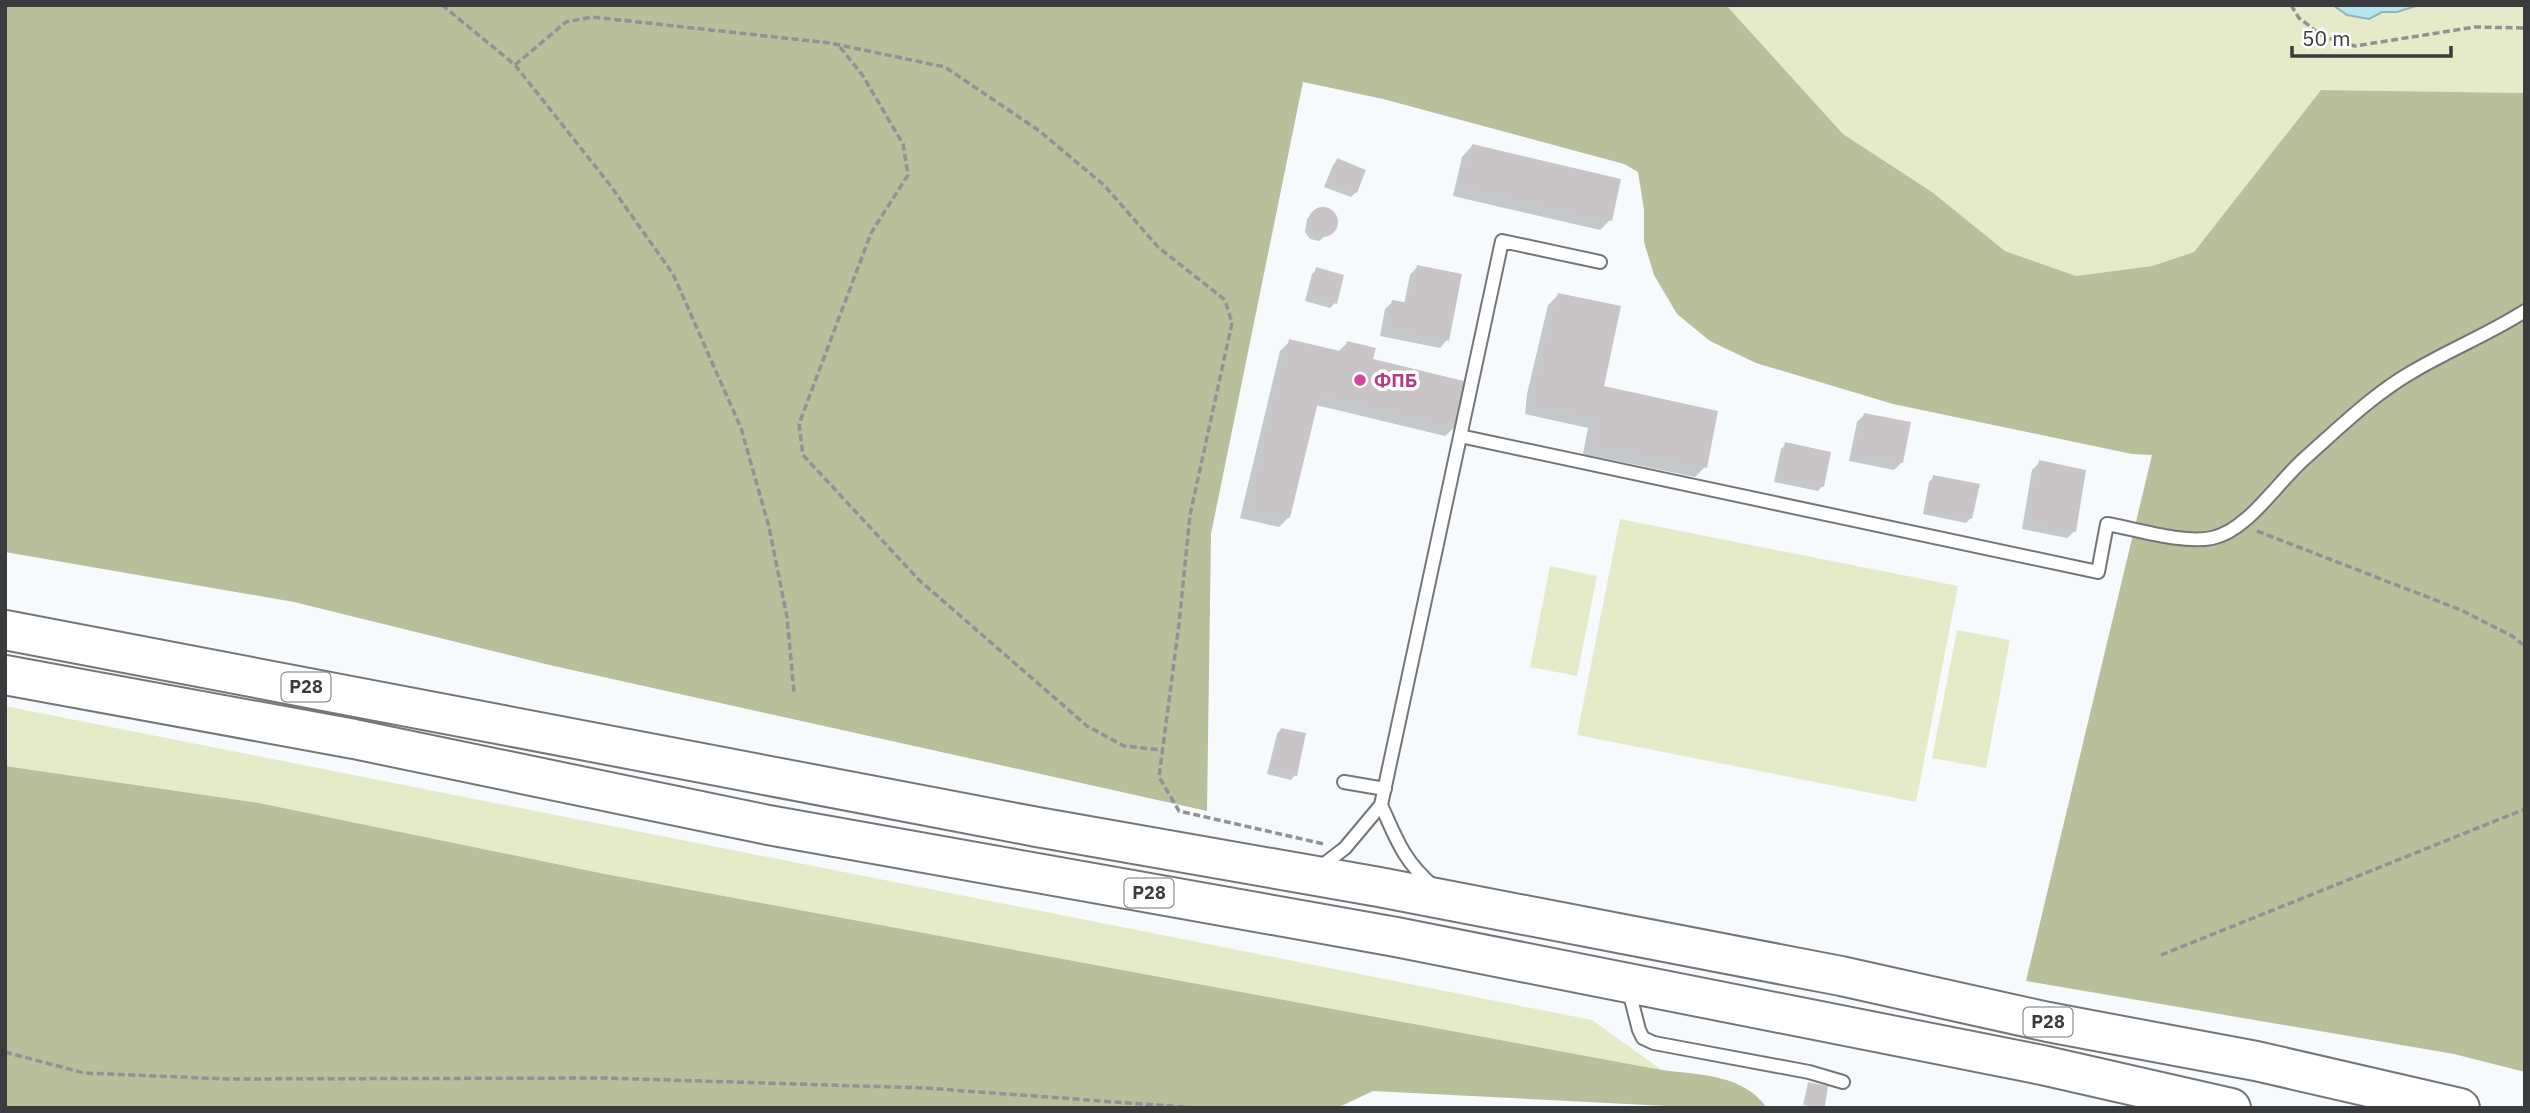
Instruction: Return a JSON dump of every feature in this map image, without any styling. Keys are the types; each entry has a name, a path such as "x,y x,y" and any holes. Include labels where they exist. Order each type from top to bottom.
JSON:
{"highway":[{"name":"Р28","path":"5,630 1037,827 1379,887 1841,976 2048,1022 2256,1061 2460,1108"},
{"name":"Р28","path":"5,675 354,739 768,825 1396,937 2042,1065 2231,1108"}],"lane":[{"path":"1308,876 1345,848 1381,805 1502,241 1600,262"},
{"path":"1460,436 2098,572 2106,524 2173,538 2211,538 2236,529 2293,468 2356,413 2411,372 2498,328 2525,311"},
{"path":"1344,782 1385,789"},
{"path":"1381,805 1403,855 1414,870 1450,901"},
{"path":"1627,983 1643,1038 1654,1043 1809,1072 1843,1082"}],"path":[{"path":"442,5 515,65 610,184 673,274 741,428 769,527 787,617 794,692"},
{"path":"2291,5 2299,18 2324,37 2355,46 2475,27 2525,28"},
{"path":"515,65 566,22 592,17 838,45 945,67 1038,130 1104,185 1158,247 1225,300 1232,323 1190,515 1180,624 1159,777 1179,811 1345,848"},
{"path":"838,45 863,76 903,144 908,175 871,233 799,424 803,455 919,580 1087,726 1124,746 1163,750"},
{"path":"2236,529 2257,531 2283,539 2349,568 2461,610 2512,636 2525,646"},
{"path":"2161,956 2525,809"},
{"path":"5,1052 84,1073 228,1079 604,1079 911,1087 1197,1108"}],"green space":[{"path":"5,5 1726,5 1843,134 1932,192 2005,251 2076,276 2152,266 2194,252 2321,90 2525,93 2525,1072 2454,1054 2026,981 2152,455 2132,454 1893,404 1756,363 1710,341 1677,314 1654,275 1644,242 1644,210 1638,172 1624,164 1383,99 1303,82 1211,534 1207,811 545,664 294,602 5,552"},
{"path":"1726,5 2525,5 2525,93 2321,90 2194,252 2152,266 2076,276 2005,251 1932,192 1843,134"},
{"path":"1620,519 1958,586 1916,802 1577,735"},
{"path":"1550,566 1597,576 1577,676 1530,667"},
{"path":"1957,630 2010,640 1986,768 1932,758"},
{"path":"5,706 1592,1020 1662,1070 605,874 259,803 5,766"},
{"path":"5,766 259,803 605,874 1662,1070 1706,1075 1746,1088 1767,1108 1706,1108 1373,1091 1337,1108 5,1108"}],"water":[{"path":"2333,5 2419,5 2397,12 2382,12 2369,19 2347,15"}],"building":[{"path":"1472,144 1621,179 1612,221 1462,186"},
{"path":"1337,158 1366,170 1357,193 1328,182"},
{"path":"1323,207 1334,211 1338,222 1334,233 1323,237 1312,233 1308,222 1312,211"},
{"path":"1417,265 1462,274 1449,341 1386,328 1392,300 1409,303"},
{"path":"1316,267 1344,275 1337,304 1309,296"},
{"path":"1558,293 1621,306 1604,386 1718,411 1707,468 1593,444 1598,418 1535,405 1537,382"},
{"path":"1289,339 1344,352 1347,341 1376,348 1373,359 1468,382 1457,427 1320,394 1290,518 1249,508"},
{"path":"1864,413 1911,422 1903,463 1856,454"},
{"path":"1785,442 1831,452 1824,487 1778,477"},
{"path":"2039,460 2086,470 2076,532 2029,522"},
{"path":"1933,475 1980,484 1972,519 1926,510"},
{"path":"1281,728 1306,733 1297,776 1271,770"},
{"path":"1808,1082 1828,1086 1825,1106 1804,1103"}],"place":[{"name":"ФПБ","path":"1360,380"}]}
